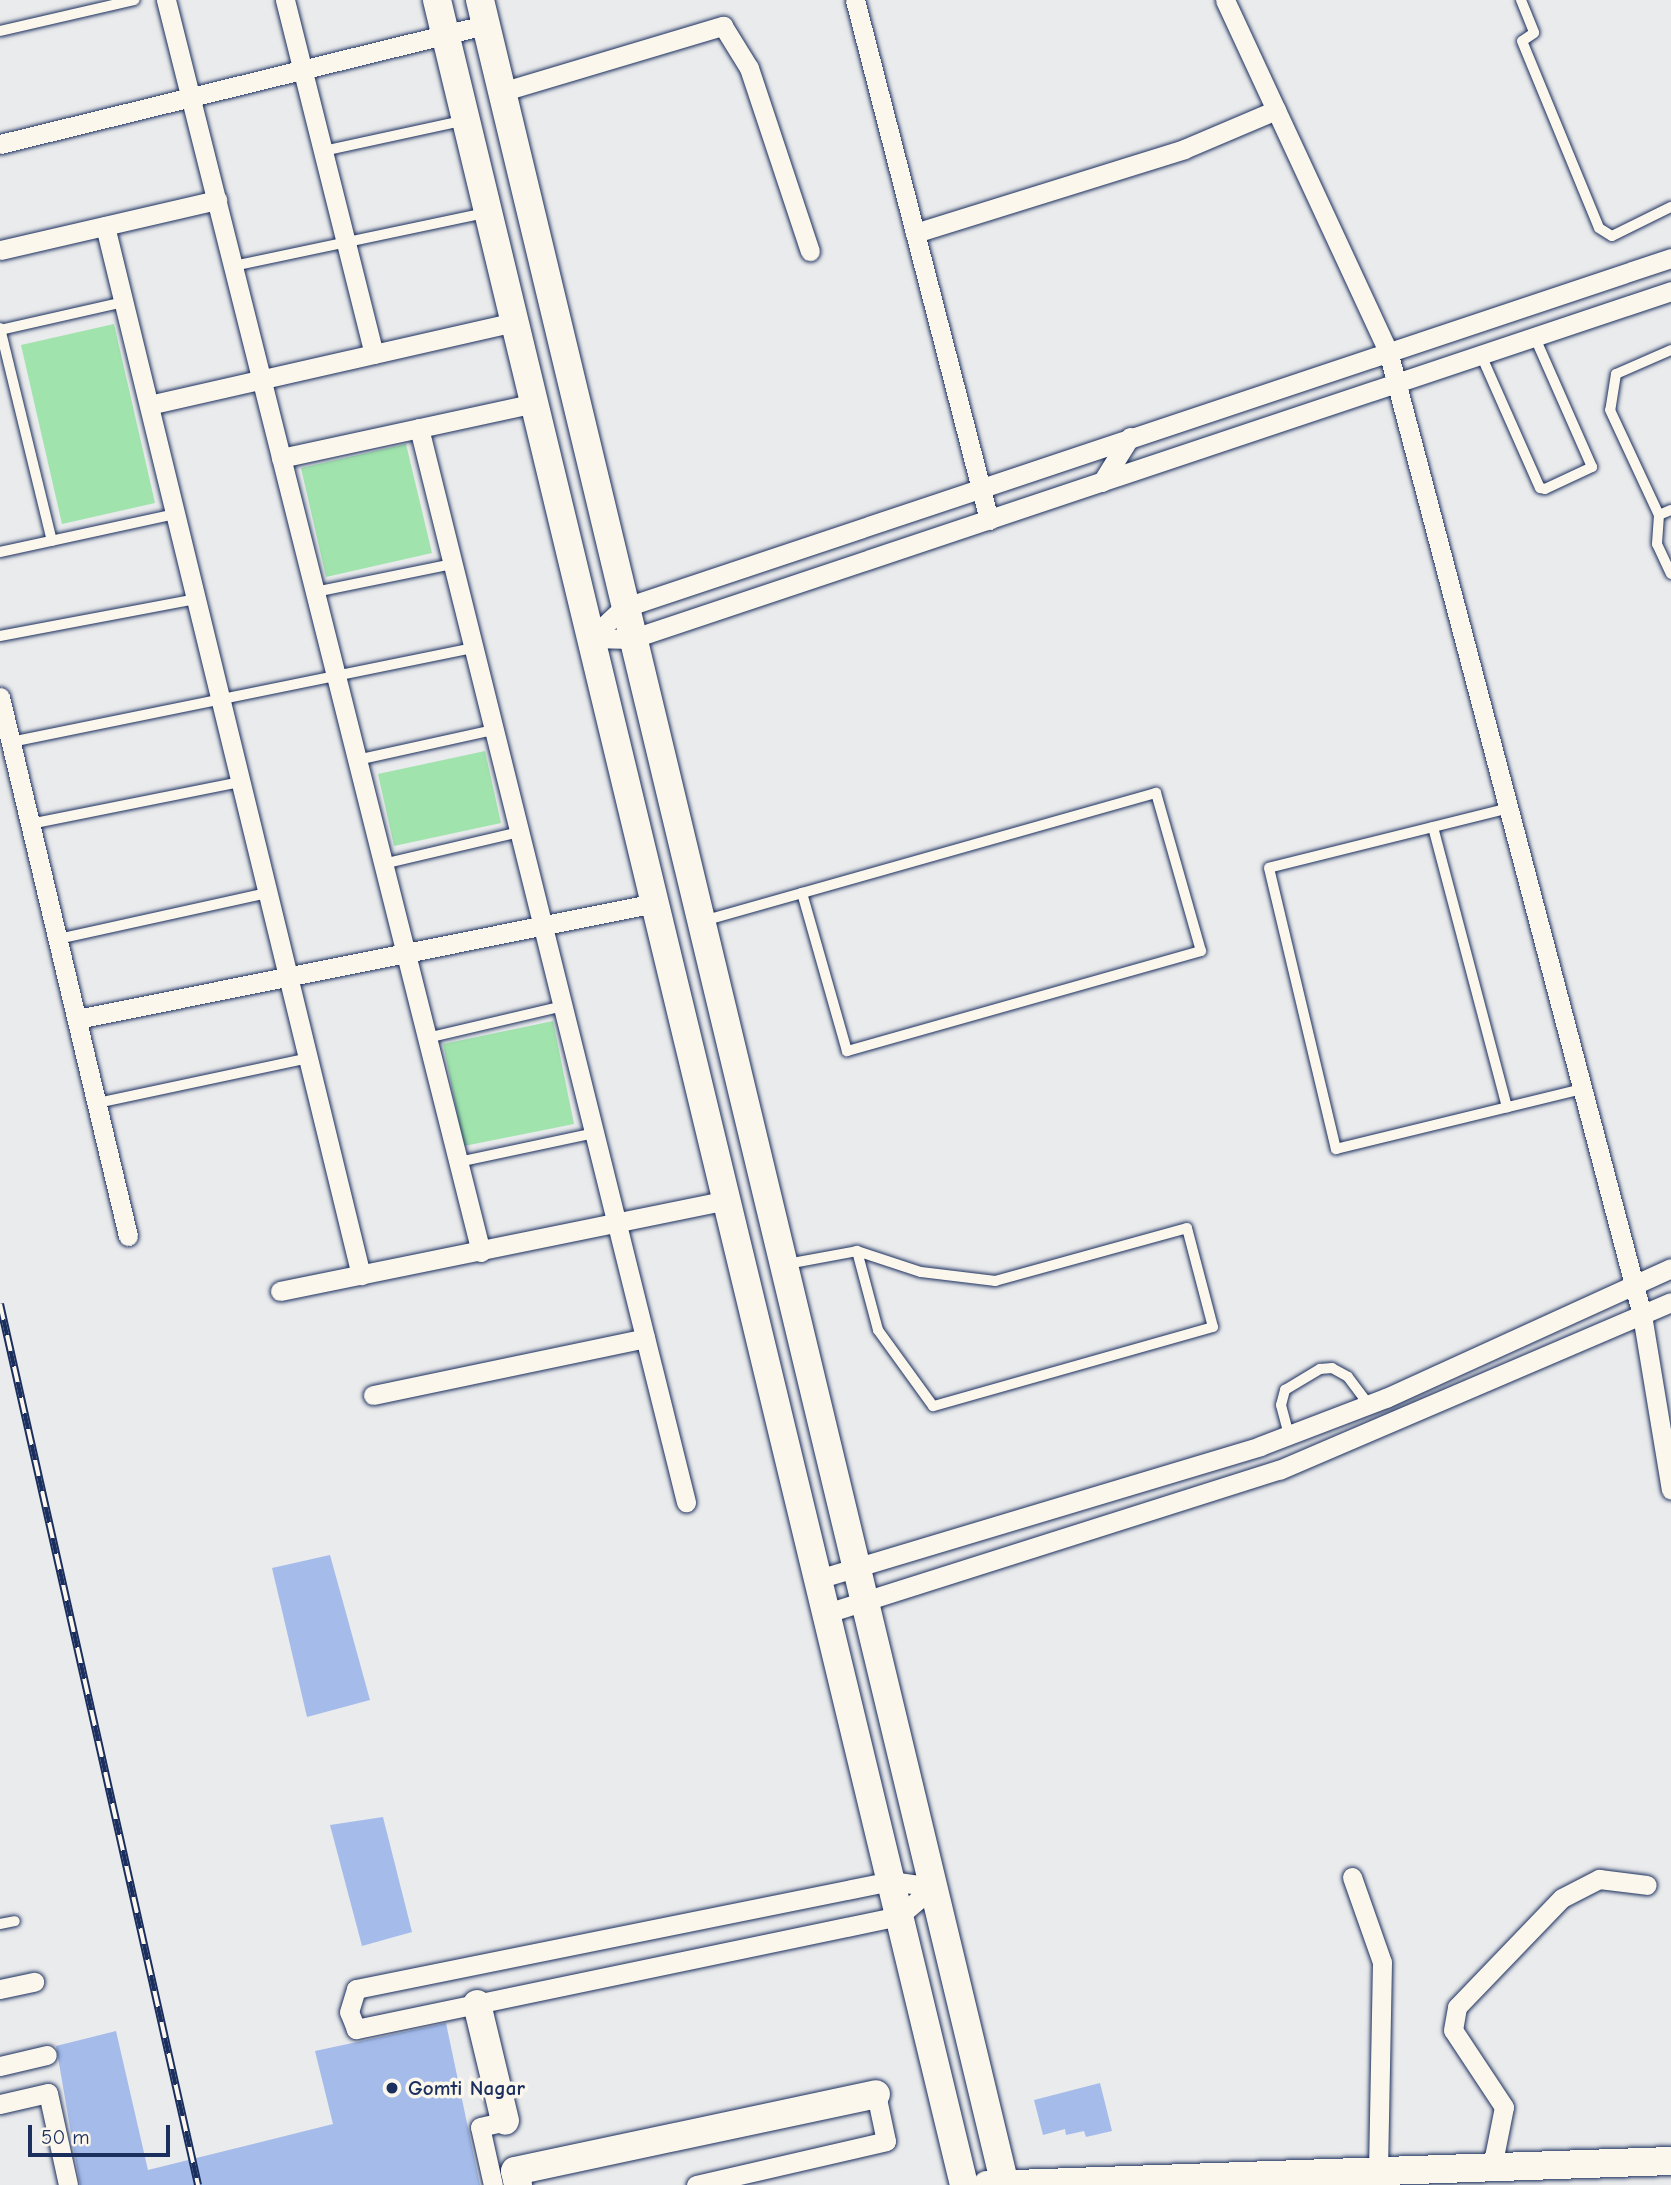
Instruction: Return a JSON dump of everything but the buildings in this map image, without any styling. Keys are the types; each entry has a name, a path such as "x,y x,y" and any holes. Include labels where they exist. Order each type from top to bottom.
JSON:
{"street":[{"path":"166,0 481,1252"},
{"path":"285,0 374,354"},
{"path":"437,0 964,2185"},
{"path":"855,0 989,520"},
{"path":"1225,0 1388,351 1642,1315 1671,1490"},
{"path":"0,144 446,35 483,13 623,608 1005,2185"},
{"path":"501,92 723,26 749,68 810,251"},
{"path":"915,233 1184,149 1276,110"},
{"path":"0,250 216,200"},
{"path":"105,226 361,1275"},
{"path":"592,638 623,608 1671,258"},
{"path":"592,638 631,639 1671,291"},
{"path":"149,405 515,322"},
{"path":"281,458 535,403"},
{"path":"419,428 686,1502"},
{"path":"1102,482 1130,437"},
{"path":"0,697 128,1236"},
{"path":"77,1019 655,903"},
{"path":"280,1292 727,1200"},
{"path":"818,1579 1289,1435 1368,1404 1671,1268"},
{"path":"827,1614 1279,1470 1671,1302"},
{"path":"373,1395 645,1338"},
{"path":"1352,1877 1382,1962 1378,2171"},
{"path":"1492,2167 1504,2107 1453,2030 1457,2007 1562,1898 1599,1879 1647,1885"},
{"path":"891,1881 933,1887 899,1916 356,2029 349,2012 356,1989 891,1881"},
{"path":"0,1989 34,1982"},
{"path":"477,2004 505,2121 480,2127 493,2185"},
{"path":"0,2066 47,2055"},
{"path":"0,2104 48,2093 68,2185"},
{"path":"518,2185 515,2171 876,2094 886,2141 696,2185"},
{"path":"971,2185 1671,2161"}],"lane":[{"path":"0,31 134,0"},
{"path":"1521,0 1534,33 1522,41 1599,229 1612,236 1671,206"},
{"path":"323,151 466,120"},
{"path":"233,266 347,245 488,212"},
{"path":"52,541 0,329 124,302"},
{"path":"1481,355 1540,488 1545,489 1592,467 1535,338"},
{"path":"1671,350 1616,374 1610,395 1610,410 1659,515 1657,544 1671,574"},
{"path":"1659,515 1671,510"},
{"path":"0,552 176,514"},
{"path":"315,592 453,564"},
{"path":"0,636 196,599"},
{"path":"11,743 474,648"},
{"path":"357,760 494,730"},
{"path":"30,824 241,782"},
{"path":"699,922 1156,793 1201,951 847,1051 802,893"},
{"path":"1508,808 1269,868 1336,1149 1582,1089"},
{"path":"1433,827 1507,1107"},
{"path":"383,864 520,832"},
{"path":"58,939 268,893"},
{"path":"427,1038 563,1006"},
{"path":"97,1103 308,1058"},
{"path":"458,1162 594,1133"},
{"path":"783,1264 857,1251 922,1272 995,1281 1187,1228 1213,1327 933,1406 878,1330 857,1251"},
{"path":"1289,1435 1281,1405 1285,1390 1320,1370 1332,1368 1348,1377 1368,1404"},
{"path":"0,1924 15,1921"}],"green space":[{"path":"114,324 155,503 62,524 21,345"},
{"path":"406,444 432,553 326,577 301,468"},
{"path":"485,751 501,823 394,846 378,774"},
{"path":"553,1021 574,1124 464,1146 443,1044"}],"railway":[{"path":"0,1304 198,2185"}],"place":[{"name":"Gomti Nagar","path":"392,2088"}]}
